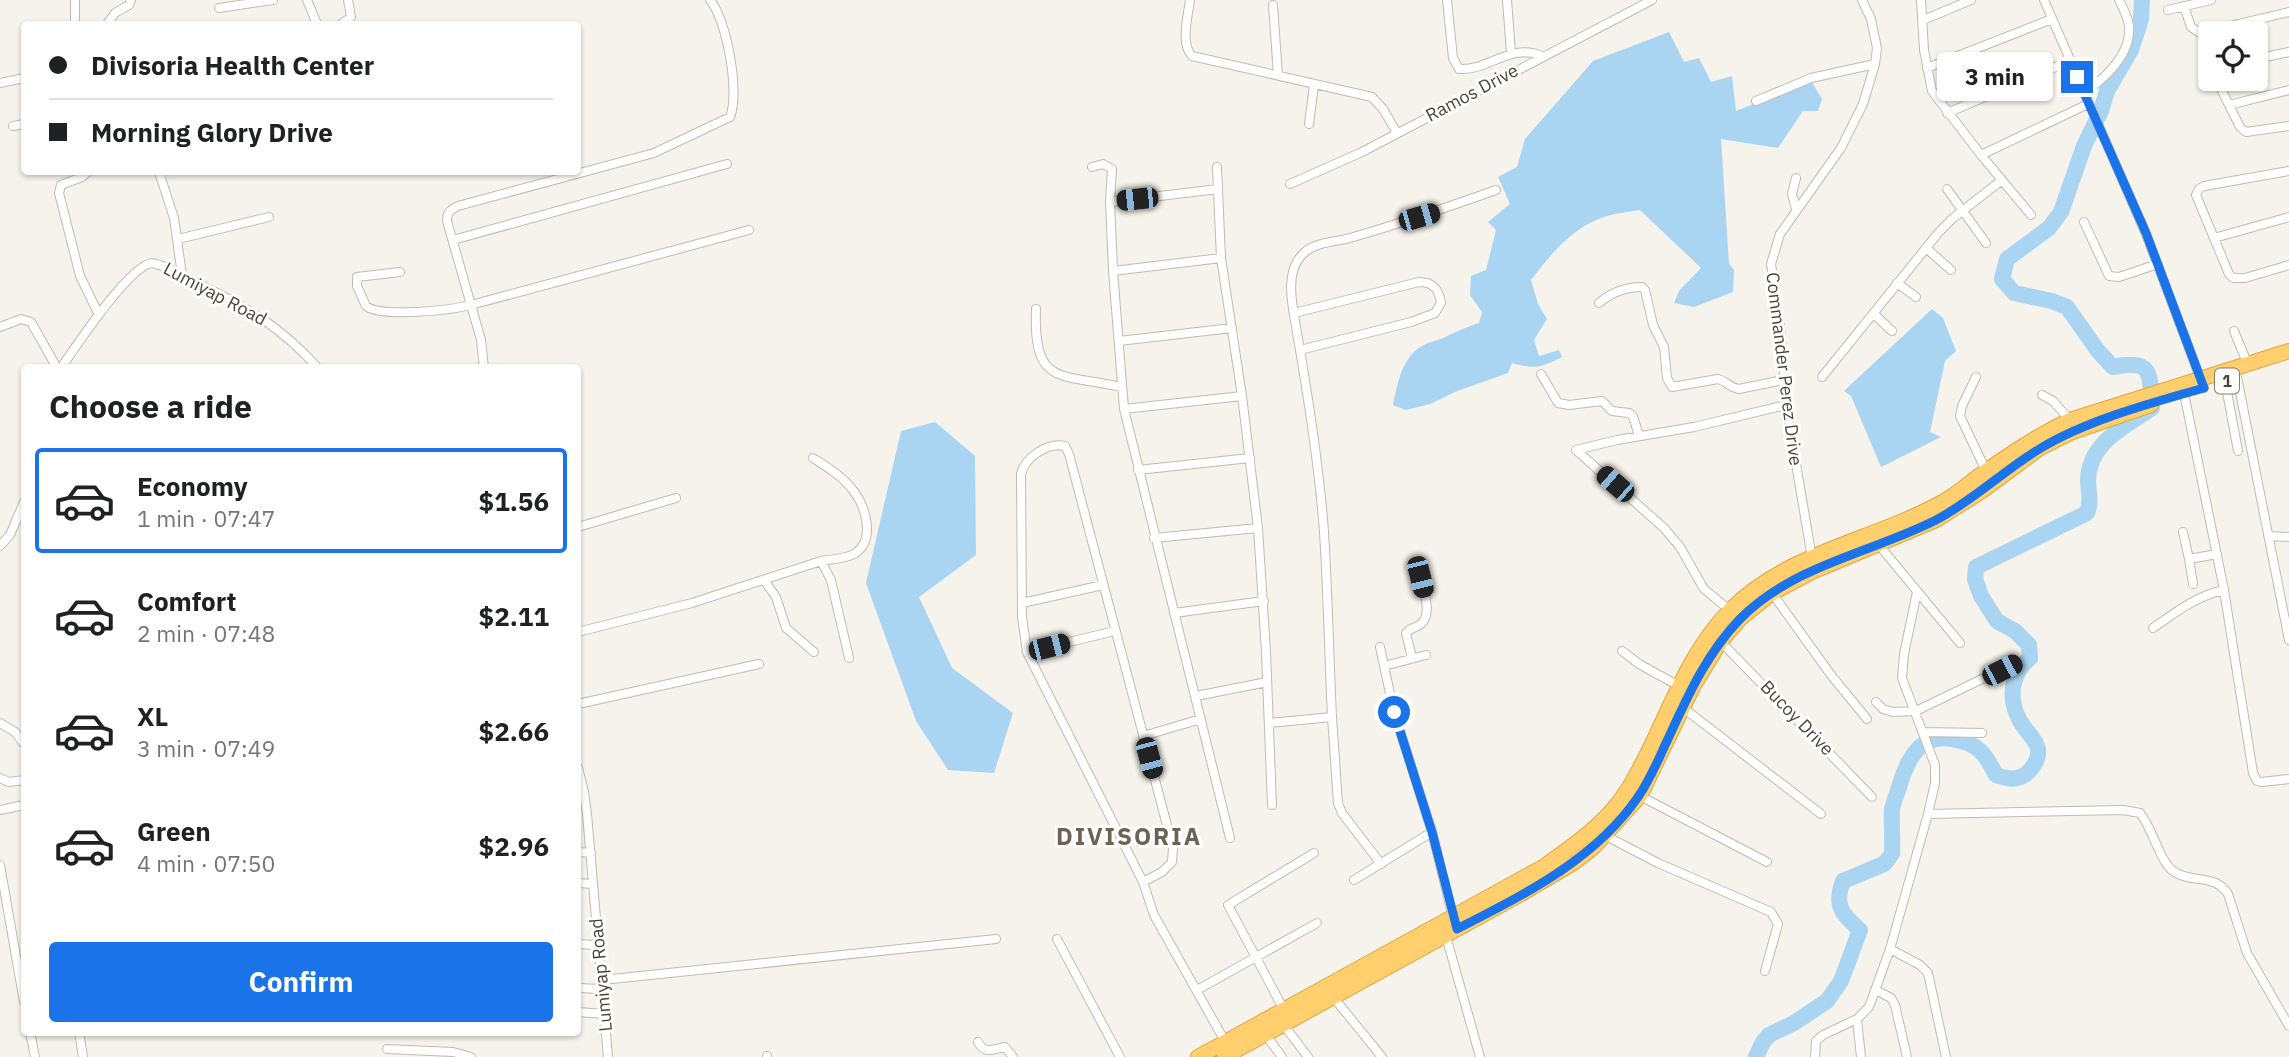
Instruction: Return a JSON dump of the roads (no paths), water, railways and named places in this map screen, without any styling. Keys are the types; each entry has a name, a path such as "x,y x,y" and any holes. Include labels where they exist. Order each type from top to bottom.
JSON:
{"highway":[{"name":"1","path":"1874,539 1948,498 2045,432 2070,420 2135,405 2289,351"},
{"name":"1","path":"2163,396 2184,393 2202,383 2231,379 2289,360"},
{"name":"1","path":"1198,1057 1227,1050 1265,1034 1283,1017 1334,998 1452,927 1543,867 1602,821 1628,790 1679,686 1735,614 1778,574 1813,564 1874,539 1937,520 2040,448 2135,405"},
{"name":"1","path":"1735,614 1772,593 1813,564"},
{"name":"1","path":"1227,1050 1283,1017 1575,862 1605,836 1640,796 1716,637"}],"street":[{"path":"75,0 75,21"},
{"path":"109,21 115,13 129,5 131,0"},
{"path":"219,8 273,0"},
{"path":"307,0 316,21"},
{"path":"346,21 351,18 348,0"},
{"path":"581,173 654,153 730,117 733,108 731,76 719,16 710,0"},
{"path":"1190,0 1186,43 1192,56 1372,97 1383,109 1397,133"},
{"path":"1447,0 1453,58 1457,67 1470,69 1511,53 1534,52 1542,57"},
{"path":"1507,0 1511,53"},
{"name":"Ramos Drive","path":"1290,184 1362,152 1653,0"},
{"name":"Commander Perez Drive","path":"1813,564 1786,404 1781,334 1771,264 1780,234 1854,125 1875,64 1877,48 1874,28 1862,0"},
{"path":"1921,0 1927,68 1932,92 2031,215"},
{"path":"1923,20 1971,0"},
{"path":"2044,0 2158,264 2202,383"},
{"path":"2083,94 2108,73 2128,40 2128,19 2119,0"},
{"path":"2168,10 2211,0"},
{"path":"719,16 722,2"},
{"path":"1273,5 1278,75"},
{"path":"2184,6 2191,27 2200,33 2289,12"},
{"path":"1927,68 2052,19"},
{"path":"2268,56 2289,52"},
{"path":"1947,113 2070,61"},
{"path":"1756,101 1811,78 1875,64"},
{"path":"0,83 21,79"},
{"path":"1310,124 1314,85"},
{"path":"2229,104 2289,90"},
{"path":"2222,91 2240,127 2246,132 2289,126"},
{"path":"1981,155 2088,104"},
{"path":"13,126 21,125"},
{"path":"453,240 727,164"},
{"path":"1092,167 1103,164 1112,169 1110,202 1113,271 1124,410 1230,838"},
{"path":"1217,167 1221,258 1258,528 1264,601 1272,805"},
{"path":"2289,172 2199,188 2196,199 2233,278 2245,278 2289,265"},
{"path":"84,175 61,185 60,193 80,276 99,315"},
{"path":"160,175 178,239 182,275"},
{"path":"484,364 481,340 447,215 458,206 573,175"},
{"path":"1796,178 1792,194 1796,209"},
{"path":"1822,377 1926,248 1962,211 2002,180"},
{"path":"1947,189 1986,243"},
{"path":"1110,202 1218,190"},
{"path":"1381,863 1342,813 1338,803 1324,531 1291,278 1294,267 1312,247 1433,213 1496,190"},
{"path":"178,239 269,217"},
{"path":"2214,238 2289,217"},
{"path":"2084,222 2109,276 2119,277 2158,264"},
{"path":"400,272 356,277 366,306 379,311 435,312 471,305 749,230"},
{"path":"1926,248 1951,270"},
{"path":"1113,271 1221,258"},
{"name":"Lumiyap Road","path":"62,364 131,276 146,264 158,264 244,306 295,342 314,364"},
{"path":"1294,313 1419,282 1436,288 1441,303 1435,313 1411,322 1300,350"},
{"path":"1897,283 1916,297"},
{"path":"1599,303 1611,294 1628,288 1642,287 1645,290 1653,325 1664,347 1667,378 1672,387 1718,379 1732,388 1739,389 1783,380"},
{"path":"1036,309 1037,345 1039,356 1046,366 1066,377 1121,387"},
{"path":"1874,314 1892,331"},
{"path":"0,327 21,319 31,322 57,364"},
{"path":"1119,341 1232,328"},
{"path":"2234,331 2248,365"},
{"path":"1541,374 1558,403 1569,405 1602,401 1612,411 1633,416 1639,436"},
{"path":"1976,377 1960,416 1986,471"},
{"path":"2231,379 2238,451"},
{"path":"2231,379 2269,536 2287,617 2289,640"},
{"path":"2184,393 2224,590 2255,778 2261,782 2289,779"},
{"path":"2042,395 2053,401 2070,420"},
{"path":"1124,410 1242,396"},
{"path":"1735,614 1704,589 1680,547 1664,528 1576,450 1693,427 1786,404"},
{"path":"1143,882 1168,868 1174,856 1069,454 1065,446 1056,445 1025,462 1021,474 1022,603 1027,652 1143,882 1154,915 1197,990 1227,1050"},
{"path":"581,631 692,603 821,561 854,554 864,541 866,521 861,503 836,473 813,458"},
{"path":"1138,470 1250,458"},
{"path":"581,526 676,498"},
{"path":"0,546 10,535 21,509"},
{"path":"1154,537 1258,528"},
{"path":"2183,532 2193,584"},
{"path":"2269,536 2289,537"},
{"path":"1874,539 1960,643"},
{"path":"2189,559 2217,554"},
{"path":"821,561 831,580 849,658"},
{"path":"1412,658 1406,633 1424,620 1426,610 1420,577"},
{"path":"764,580 776,597 786,628 814,652"},
{"path":"1022,603 1103,585"},
{"path":"2153,628 2191,601 2224,590"},
{"path":"1772,593 1831,675 1867,719"},
{"path":"1815,1057 1816,1041 1857,1019 1869,1007 1890,949 1935,783 1935,765 1916,711 1905,690 1902,673 1917,593"},
{"path":"1174,613 1264,601"},
{"path":"1027,652 1115,631"},
{"name":"Bucoy Drive","path":"1716,637 1872,797"},
{"path":"1380,647 1394,712 1432,832 1480,1057"},
{"path":"1622,651 1639,664 1679,686"},
{"path":"1384,666 1426,655"},
{"path":"1876,702 1883,709 1893,712 1916,711 2017,662"},
{"path":"581,703 759,664"},
{"path":"1196,696 1267,682"},
{"path":"1682,707 1821,814"},
{"path":"1269,723 1332,717"},
{"path":"1143,736 1202,719"},
{"path":"0,723 15,732 21,740"},
{"path":"1926,736 1982,733"},
{"path":"0,778 9,782 21,780"},
{"name":"Lumiyap Road","path":"581,792 591,853 608,1057"},
{"path":"1640,796 1767,862"},
{"path":"0,810 21,806"},
{"path":"1928,814 2123,810 2140,813 2171,869 2183,875 2209,880 2223,887 2228,894 2247,953 2289,1026"},
{"path":"1354,880 1432,832"},
{"path":"1605,836 1658,863 1772,912 1778,924 1765,971"},
{"path":"581,852 591,853"},
{"path":"1308,1057 1283,1017 1256,957 1228,905 1314,853"},
{"path":"0,865 21,985"},
{"path":"581,883 593,884"},
{"path":"1197,990 1317,923"},
{"path":"581,988 996,939"},
{"path":"1057,939 1120,1057"},
{"path":"581,944 597,945"},
{"path":"1890,949 1920,965 1928,973 1946,1057"},
{"path":"1876,990 1891,998 1895,1005 1907,1057"},
{"path":"1334,998 1382,1057"},
{"path":"581,1012 604,1014"},
{"path":"1857,1019 1861,1057"},
{"path":"1265,1034 1282,1057"},
{"path":"31,1036 35,1057"},
{"path":"80,1036 83,1057"},
{"path":"978,1042 986,1051 1005,1047 1013,1057"},
{"path":"387,1049 411,1054 453,1052 471,1057"}],"water":[{"path":"1669,32 1684,62 1699,58 1711,82 1732,76 1736,111 1811,81 1822,99 1818,111 1803,111 1778,148 1721,139 1729,264 1734,270 1733,292 1694,307 1674,303 1679,291 1701,268 1640,210 1607,216 1584,226 1574,234 1555,251 1531,280 1538,304 1547,319 1534,340 1539,356 1559,350 1562,357 1538,366 1512,363 1508,373 1457,391 1430,404 1406,410 1393,405 1405,364 1415,351 1427,343 1479,323 1482,312 1470,295 1471,276 1486,270 1496,230 1488,222 1510,204 1498,177 1517,167 1525,139 1593,61"},
{"path":"1932,309 1943,318 1956,351 1945,361 1930,432 1941,437 1881,467 1851,396 1844,391"},
{"path":"935,422 975,456 976,555 919,597 952,668 1013,713 994,773 948,770 916,721 866,583 901,431"}],"waterway":[{"path":"1756,1057 1769,1035 1794,1023 1827,1001 1841,981 1860,930 1841,909 1840,889 1843,881 1884,864 1892,854 1893,807 1903,774 1917,750 1924,744 1941,738 1968,743 1980,750 1996,775 2012,779 2025,774 2037,758 2037,745 2020,721 2013,701 2016,677 2030,658 2029,645 2015,631 1997,621 1981,596 1975,579 1976,567 2087,513 2090,500 2088,480 2095,455 2110,437 2152,408 2151,386 2147,371 2142,367 2113,367 2098,351 2067,307 2014,293 2002,279 2007,259 2049,228 2061,212 2107,91 2131,50 2141,19 2142,0"}],"district":[{"name":"DIVISORIA","path":"1129,837"}]}
